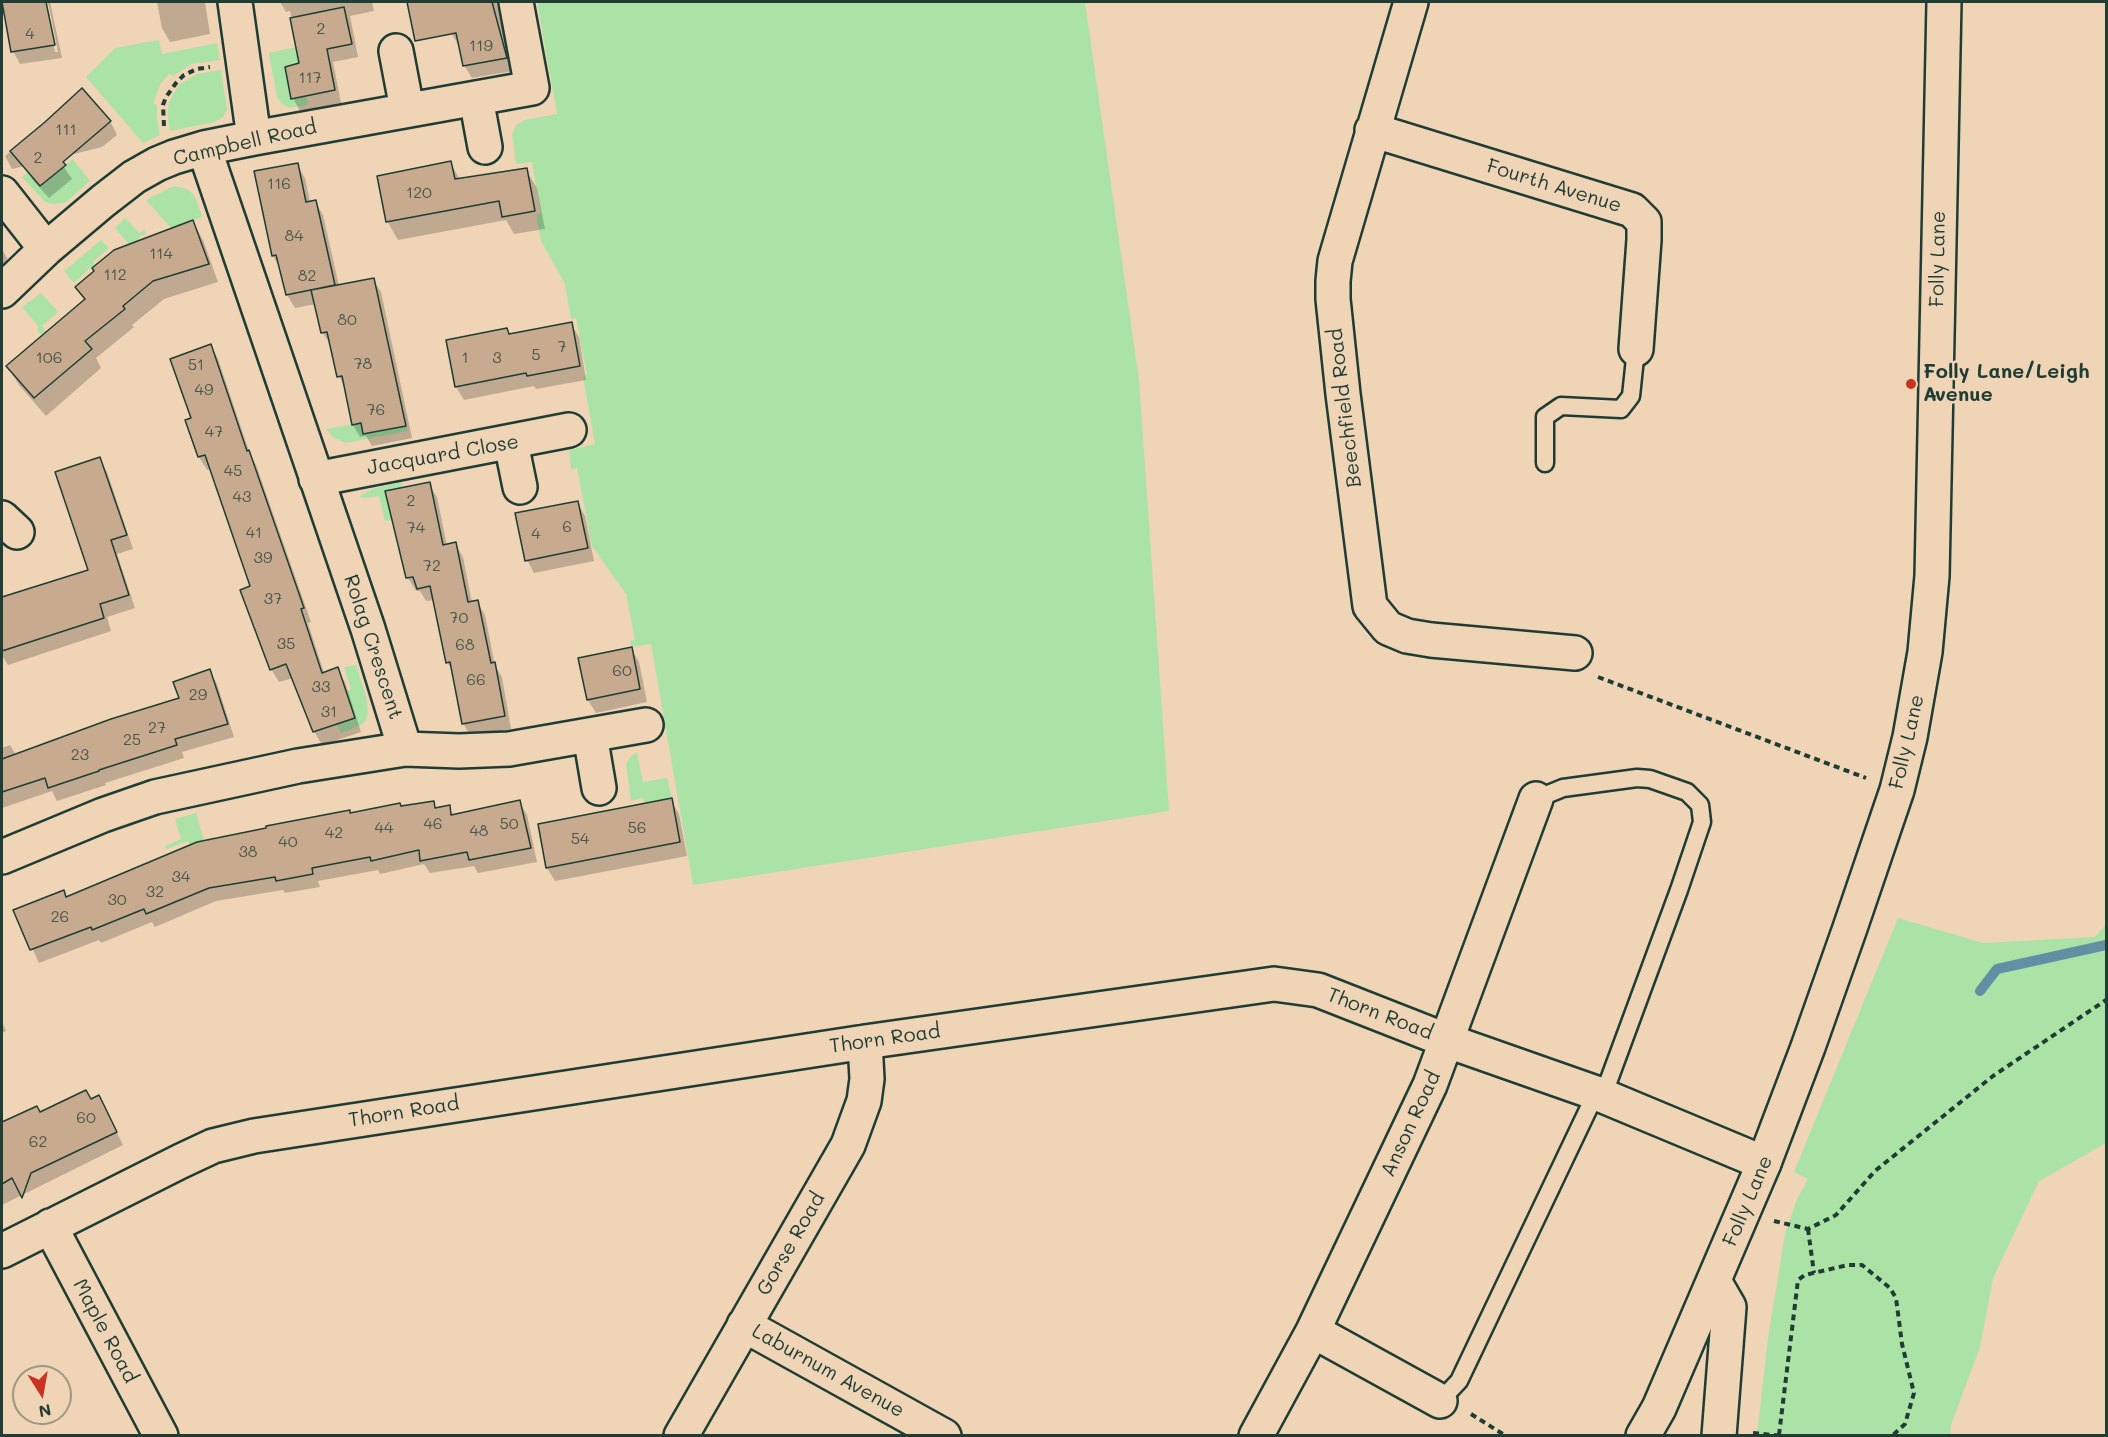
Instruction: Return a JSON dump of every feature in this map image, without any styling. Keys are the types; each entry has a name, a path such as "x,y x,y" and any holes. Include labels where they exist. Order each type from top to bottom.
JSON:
{"street":[{"path":"235,2 254,138"},
{"name":"Campbell Road","path":"2,291 46,249 103,201 134,177 157,164 189,152 254,138 532,88 516,2"},
{"name":"Beechfield Road","path":"1411,2 1372,130 1335,261 1332,281 1343,394 1370,606 1388,628 1407,636 1575,653"},
{"name":"Folly Lane","path":"1643,1436 1659,1408 1743,1214 1808,1047 1897,790 1917,706 1932,576 1944,2"},
{"path":"396,51 407,109"},
{"path":"476,98 485,147"},
{"name":"Fourth Avenue","path":"1372,130 1632,210 1644,222 1636,349"},
{"name":"Rolag Crescent","path":"2,857 103,815 155,797 279,770 405,749 383,674 283,378 189,152"},
{"path":"2,194 46,249"},
{"name":"Jacquard Close","path":"316,479 569,430"},
{"path":"511,442 520,487"},
{"path":"405,749 459,752 493,750 646,725"},
{"path":"590,735 599,788"},
{"name":"Anson Road","path":"1256,1436 1313,1331 1430,1085 1536,799"},
{"name":"Thorn Road","path":"2,1251 181,1161 231,1141 281,1130 865,1042 1274,984 1318,990 1448,1041 1599,1095 1764,1163"},
{"name":"Gorse Road","path":"681,1436 854,1131 864,1101 867,1079 865,1042"},
{"name":"Maple Road","path":"50,1226 160,1436"},
{"path":"1714,1281 1729,1307 1719,1436"},
{"name":"Laburnum Avenue","path":"744,1325 944,1436"},
{"path":"1313,1331 1440,1401"}],"lane":[{"path":"1545,464 1545,417 1561,406 1621,409 1631,396 1636,349"},
{"path":"1440,1401 1459,1381 1599,1095 1679,891 1702,822 1700,805 1687,792 1650,779 1637,778 1563,788 1536,799"}],"path":[{"path":"189,152 163,122 163,105 170,91 184,75 197,69 243,63"},
{"path":"1575,653 1596,677 1897,790"},
{"path":"1743,1214 1808,1229 1836,1215 1875,1171 1993,1076 2106,1000"},
{"path":"1808,1229 1814,1273"},
{"path":"1783,1436 1779,1435 1795,1287 1798,1280 1805,1275 1862,1265 1890,1288 1896,1298 1902,1344 1914,1393 1905,1424 1892,1436"},
{"path":"1440,1401 1471,1414 1506,1436"}],"green space":[{"path":"537,2 1085,2 1139,380 1169,811 693,885 651,644 632,647 630,641 635,640 626,594 592,546 577,468 571,469 569,450 595,444 583,377 587,375 576,318 571,319 565,284 541,241 536,215 541,213 532,162 516,164 512,134 516,125 524,120 557,114"},
{"path":"159,40 162,54 217,43 220,60 192,64 173,76 169,74 161,83 153,103 157,105 160,135 143,143 86,77 115,48"},
{"path":"296,47 299,63 285,67 291,99 306,96 308,105 289,108 277,97 269,53"},
{"path":"221,70 227,110 223,117 215,122 170,131 168,106 180,84 197,74"},
{"path":"73,159 90,181 65,203 51,204 44,201 22,177 28,172 40,186"},
{"path":"174,186 191,192 202,217 171,228 146,200"},
{"path":"125,218 139,233 145,230 146,234 139,237 148,266 115,228"},
{"path":"101,240 109,248 93,262 95,265 74,283 64,271"},
{"path":"41,293 58,312 42,326 46,332 42,336 37,330 39,327 22,307"},
{"path":"361,423 363,434 406,426 408,431 345,443 333,437 326,429"},
{"path":"401,482 402,487 385,491 392,520 385,521 379,496 362,498 360,496 372,489"},
{"path":"356,665 366,696 368,711 366,720 361,725 341,733 337,724 355,718 346,692 351,689 344,667"},
{"path":"637,753 643,782 667,778 672,798 645,804 643,798 631,801 626,764 631,756"},
{"path":"196,813 204,841 200,842 196,861 188,841 167,849 165,846 181,839 175,819"},
{"path":"1898,918 1983,943 2095,937 2106,924 2106,1143 2039,1181 1993,1278 1980,1347 1951,1425 1950,1435 1757,1435 1768,1338 1785,1234 1797,1199 1808,1179 1794,1172"}],"building":[{"path":"2,2 46,2 55,45 11,52"},
{"path":"407,2 492,2 507,58 463,66 456,33 415,41"},
{"path":"344,7 352,44 327,49 335,90 291,99 285,67 299,63 290,18"},
{"path":"82,88 111,121 63,162 66,165 40,186 10,151"},
{"path":"451,161 455,179 527,168 535,211 502,217 499,201 386,222 377,176"},
{"path":"298,163 306,202 316,200 335,285 286,295 276,255 272,256 254,171"},
{"path":"193,220 209,264 153,281 123,306 125,309 85,341 92,349 34,398 6,366 85,299 75,287 94,271 92,268 114,250"},
{"path":"374,278 406,426 363,434 361,423 352,425 342,376 337,377 327,332 321,333 311,290"},
{"path":"572,322 580,366 527,376 526,373 455,387 446,340 507,328 509,334"},
{"path":"211,344 304,608 301,609 322,673 338,667 355,718 313,732 286,664 270,670 240,590 250,586 205,455 198,457 185,420 191,418 170,359"},
{"path":"100,457 127,535 111,540 129,595 100,604 104,618 2,651 2,597 88,570 55,472"},
{"path":"430,482 443,545 456,542 468,602 478,600 491,663 495,662 505,716 462,724 450,662 446,663 430,586 417,589 413,577 406,578 385,491"},
{"path":"578,501 588,548 525,561 515,513"},
{"path":"632,647 640,689 587,700 578,658"},
{"path":"210,669 228,724 175,739 177,745 48,788 45,778 2,792 2,759 111,719 179,698 173,682"},
{"path":"672,798 680,842 546,868 538,824"},
{"path":"520,800 531,848 469,860 467,852 420,861 419,850 371,861 370,857 312,868 313,874 276,881 275,877 209,888 146,914 144,909 92,930 91,927 30,950 13,910 64,890 66,897 197,842 266,828 266,826 400,803 401,806 434,801 435,808 450,805 451,815"},
{"path":"86,1090 91,1099 99,1095 117,1132 31,1173 22,1198 12,1178 2,1184 2,1122 37,1106 40,1112"}],"waterway":[{"path":"1980,991 1997,969 2106,945"}],"place":[{"name":"Folly Lane/Leigh Avenue","path":"1911,384"}]}
